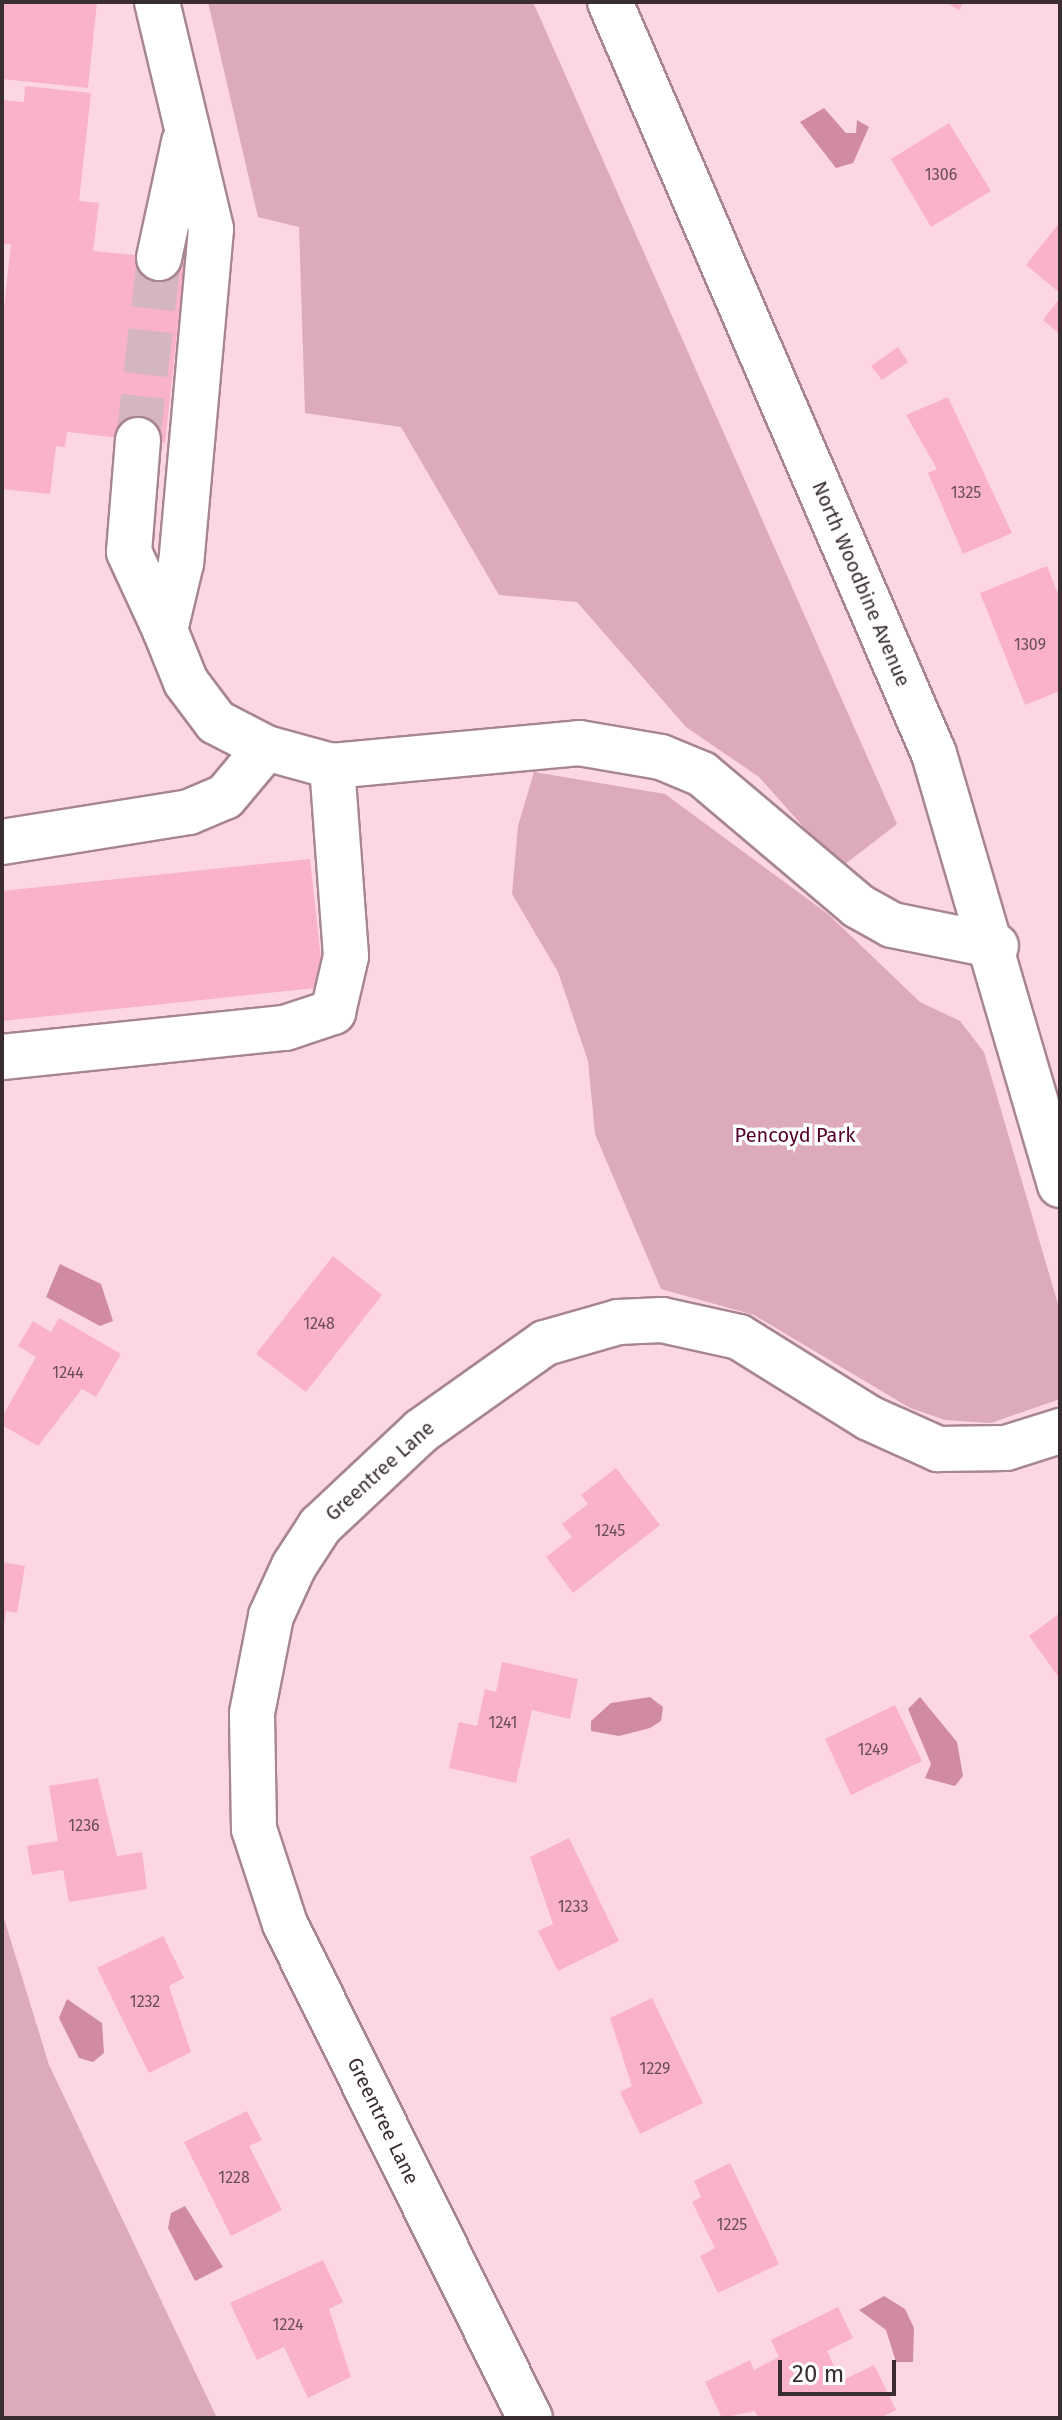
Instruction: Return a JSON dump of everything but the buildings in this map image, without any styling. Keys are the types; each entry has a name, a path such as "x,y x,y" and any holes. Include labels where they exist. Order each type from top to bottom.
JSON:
{"street":[{"path":"157,2 184,140 211,229 181,563 165,630"},
{"name":"North Woodbine Avenue","path":"610,2 934,754 996,946 1060,1185"},
{"path":"159,258 184,140"},
{"path":"138,440 129,552 186,682 216,722 266,748 332,766 382,767 579,743 661,757 722,788 858,906 892,925 996,946"},
{"path":"2,842 189,812 225,797 266,748"},
{"path":"2,1057 285,1028 333,1012 346,956 332,766"},
{"name":"Greentree Lane","path":"530,2418 285,1924 254,1829 252,1713 271,1616 294,1566 320,1526 421,1431 545,1343 618,1322 662,1320 739,1337 869,1418 938,1449 1006,1448 1060,1431"}],"green space":[{"path":"208,2 533,2 897,824 840,868 759,777 686,727 577,602 499,595 401,427 305,413 299,227 258,217"},
{"name":"Pencoyd Park","path":"534,772 665,794 828,914 920,1002 960,1021 984,1052 1060,1311 1060,1399 991,1423 945,1420 910,1408 754,1315 661,1289 595,1134 588,1061 558,972 512,894 518,826"},
{"path":"2,1912 49,2065 217,2418 2,2418"}],"shaded area":[{"path":"824,108 846,133 856,133 857,120 869,127 853,163 836,168 800,122"},
{"path":"60,1264 101,1284 113,1321 100,1326 46,1297"},
{"path":"650,1697 663,1707 661,1721 650,1728 619,1736 591,1731 591,1721 611,1703"},
{"path":"920,1697 957,1742 963,1776 955,1786 925,1778 931,1764 908,1709"},
{"path":"67,1999 102,2023 104,2053 93,2062 79,2058 59,2018"},
{"path":"185,2206 223,2267 195,2281 168,2228 171,2213"},
{"path":"884,2296 905,2309 914,2328 913,2362 896,2362 886,2330 859,2310"}],"tunnel":[{"path":"138,440 159,258"}]}
